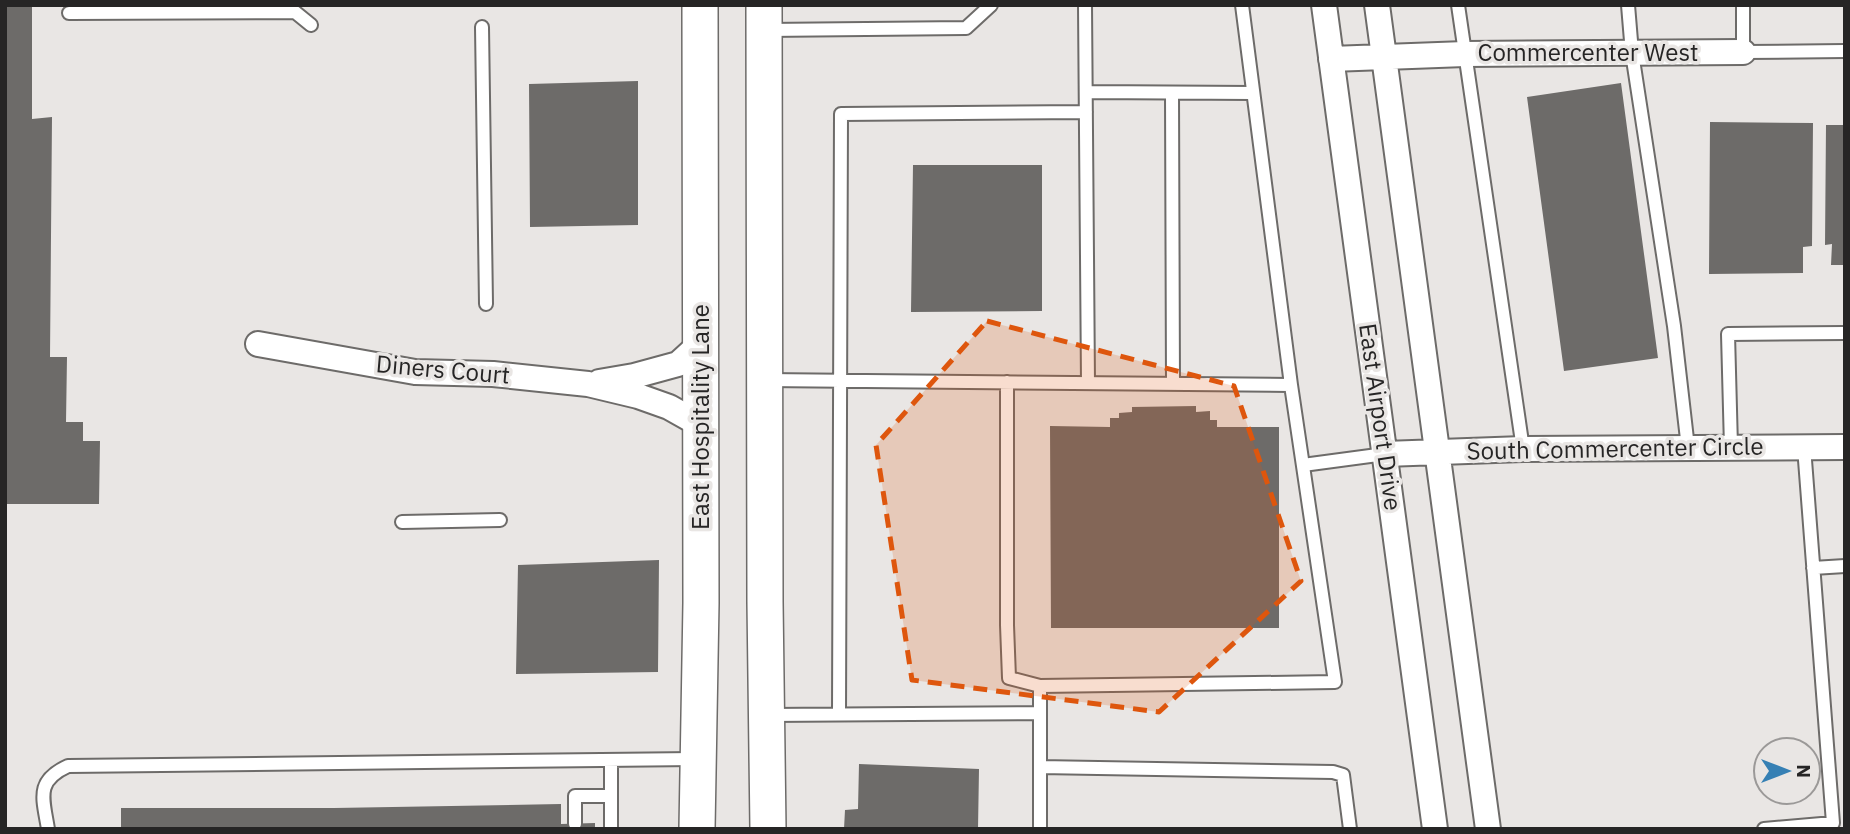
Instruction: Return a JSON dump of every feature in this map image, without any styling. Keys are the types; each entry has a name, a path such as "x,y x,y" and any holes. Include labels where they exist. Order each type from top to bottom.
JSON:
{"main road":[{"name":"East Hospitality Lane","path":"697,829 701,603 700,5"},
{"path":"764,18 768,829"}],"street":[{"name":"East Airport Drive","path":"1324,5 1435,829"},
{"path":"1377,5 1488,829"},
{"name":"Commercenter West","path":"1331,59 1465,54 1743,52"},
{"name":"Diners Court","path":"588,384 634,376 677,364 701,343"},
{"name":"Diners Court","path":"258,344 415,372 493,374 588,384 638,396 669,407 701,425"},
{"name":"South Commercenter Circle","path":"1384,454 1523,449 1845,447"}],"lane":[{"path":"764,18 965,28 991,5"},
{"path":"1085,5 1088,383"},
{"path":"1007,382 1009,678 1040,686 1335,682 1291,385 1242,5"},
{"path":"1458,5 1523,449"},
{"path":"1628,5 1632,53 1674,326 1688,448"},
{"path":"1743,5 1743,52"},
{"path":"69,13 295,12 311,25"},
{"path":"482,27 486,304"},
{"name":"Commercenter West","path":"1743,52 1845,51"},
{"path":"1086,92 1253,93"},
{"path":"1172,93 1173,384"},
{"path":"839,714 841,114 1086,112"},
{"path":"1731,447 1728,334 1845,333"},
{"path":"765,380 1291,385"},
{"path":"1764,829 1839,823 1813,568 1804,447"},
{"path":"1303,465 1384,454"},
{"path":"402,522 500,520"},
{"path":"1813,568 1845,565"},
{"path":"1040,686 1040,829"},
{"path":"767,715 1040,713"},
{"path":"48,829 42,792 52,774 68,766 699,759"},
{"path":"611,760 611,829"},
{"path":"1040,767 1333,772 1343,775 1350,829"},
{"path":"575,824 575,796 611,796"}],"highlighted area":[{"path":"987,321 1234,386 1301,581 1159,712 912,680 876,445"}],"building":[{"path":"5,5 32,5 32,119 52,117 50,357 67,357 66,422 83,422 83,441 100,441 99,504 5,504"},
{"path":"638,81 638,225 530,227 529,84"},
{"path":"1621,83 1658,358 1564,371 1527,97"},
{"path":"1710,122 1813,123 1812,246 1803,247 1803,273 1709,274"},
{"path":"1826,125 1845,125 1845,265 1831,265 1832,244 1825,245"},
{"path":"913,165 1042,165 1042,311 911,312"},
{"path":"1196,406 1196,412 1210,411 1210,420 1217,420 1217,427 1279,427 1279,628 1051,628 1050,426 1110,427 1110,418 1119,418 1119,413 1132,412 1132,407"},
{"path":"659,560 658,672 516,674 518,565"},
{"path":"859,764 979,769 978,829 844,829 845,810 858,809"},
{"path":"561,804 561,824 595,823 595,829 121,829 121,808"}]}
